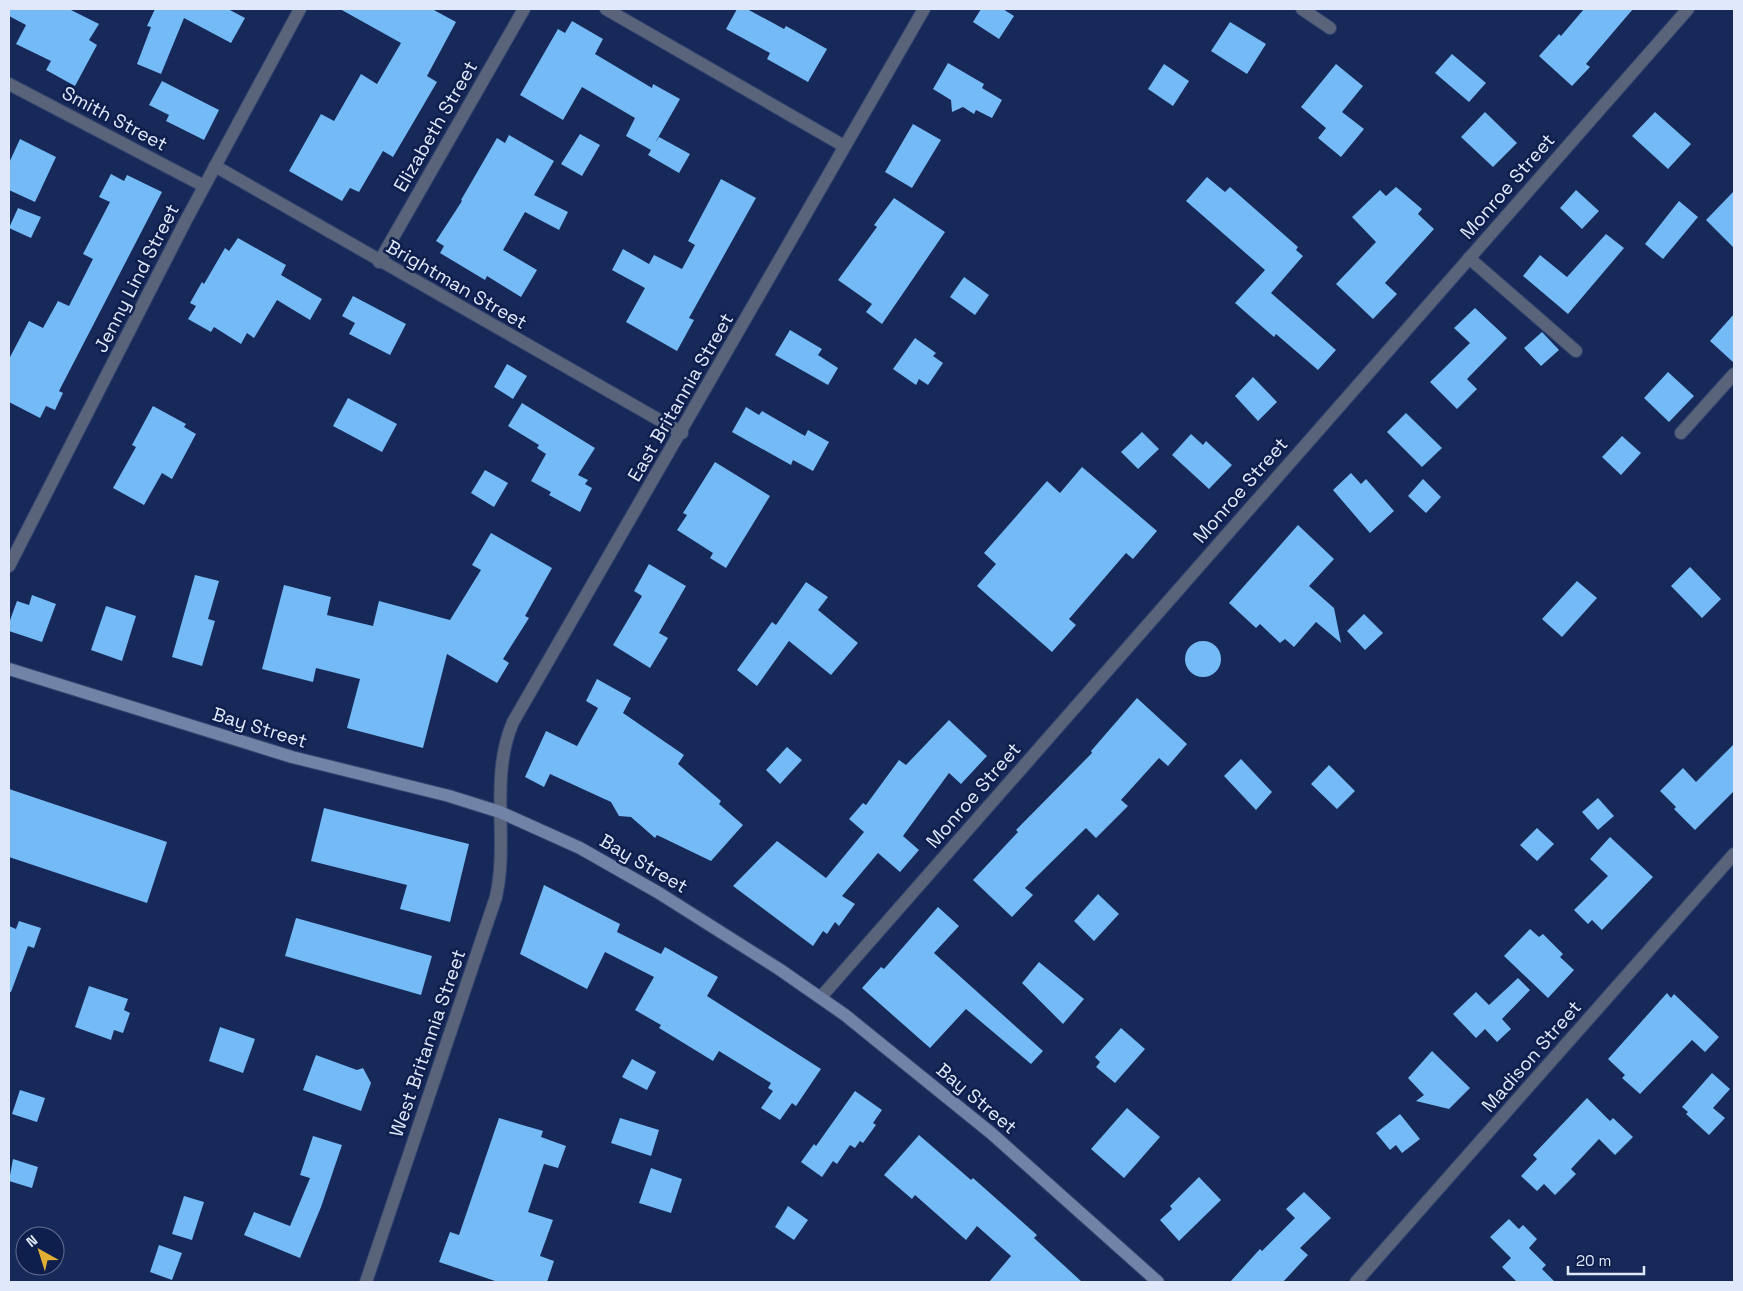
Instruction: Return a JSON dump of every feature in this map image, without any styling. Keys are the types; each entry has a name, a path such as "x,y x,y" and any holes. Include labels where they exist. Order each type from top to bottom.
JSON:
{"main road":[{"name":"Bay Street","path":"9,669 292,758 449,796 500,812 580,848 627,873 821,997 973,1118 1158,1282"}],"street":[{"name":"Jenny Lind Street","path":"9,566 204,186 300,9"},
{"name":"Elizabeth Street","path":"379,262 524,9"},
{"path":"606,9 844,146"},
{"name":"East Britannia Street","path":"500,812 500,774 505,740 513,722 682,433 844,146 924,9"},
{"path":"1302,9 1330,28"},
{"name":"Monroe Street","path":"821,997 1688,9"},
{"name":"Smith Street","path":"9,84 204,186"},
{"name":"Brightman Street","path":"215,166 379,262 682,433"},
{"path":"1469,258 1576,351"},
{"path":"1681,433 1734,374"},
{"name":"West Britannia Street","path":"366,1282 496,897 501,855 500,812"},
{"name":"Madison Street","path":"1356,1282 1734,854"}],"building":[{"path":"9,9 69,9 99,24 89,40 97,45 75,86 46,70 51,61 16,44 26,25 9,16"},
{"path":"155,9 228,9 245,18 231,43 184,18 161,74 137,64 151,27 147,26"},
{"path":"340,9 432,9 456,22 427,76 437,82 393,157 383,151 359,192 350,188 342,201 289,171 321,114 334,121 361,74 377,84 401,43"},
{"path":"737,9 747,9 784,29 786,26 827,49 808,82 767,59 770,53 726,29"},
{"path":"981,9 1003,9 1014,16 999,39 973,22"},
{"path":"1584,9 1633,9 1586,64 1590,67 1572,86 1539,56 1559,34 1561,36"},
{"path":"572,21 603,39 595,54 652,88 653,84 680,99 655,143 659,137 690,154 679,173 648,155 651,150 626,136 635,118 582,87 563,120 520,95 558,29 565,33"},
{"path":"1230,22 1266,44 1247,74 1211,51"},
{"path":"1452,54 1486,83 1469,102 1435,73"},
{"path":"948,63 984,84 982,88 1002,100 992,118 976,110 974,114 963,107 952,112 951,100 933,89"},
{"path":"1164,64 1189,81 1173,106 1148,89"},
{"path":"1336,64 1363,86 1342,112 1364,129 1341,157 1318,138 1326,128 1301,107"},
{"path":"162,81 219,110 204,140 166,121 169,115 149,105"},
{"path":"1485,112 1517,143 1493,167 1461,137"},
{"path":"1655,112 1691,144 1668,169 1632,136"},
{"path":"913,124 941,140 912,188 885,172"},
{"path":"580,134 600,145 582,176 561,164"},
{"path":"509,135 554,161 534,195 568,212 559,230 525,212 503,250 537,270 521,297 487,276 485,280 440,253 444,246 436,241 462,201 497,138 505,143"},
{"path":"20,139 56,157 35,202 9,190 9,163"},
{"path":"111,174 124,181 127,175 162,192 59,391 63,393 55,410 46,406 40,418 9,402 9,359 29,321 43,328 58,301 69,306 93,259 83,254 110,202 99,197"},
{"path":"1207,177 1225,192 1230,187 1298,247 1296,250 1303,256 1271,293 1336,350 1318,370 1276,334 1274,337 1235,303 1265,270 1186,201"},
{"path":"721,179 756,198 689,318 694,320 677,351 626,322 645,288 612,270 623,249 649,264 654,255 682,269 695,245 688,241"},
{"path":"1396,187 1422,209 1418,214 1434,229 1385,283 1397,294 1373,319 1336,284 1376,242 1352,217 1380,190 1386,196"},
{"path":"1576,190 1599,211 1582,229 1560,208"},
{"path":"1734,191 1734,248 1706,220"},
{"path":"894,198 945,232 882,324 866,312 872,304 838,280 877,227 874,225"},
{"path":"1679,201 1698,217 1663,259 1645,244"},
{"path":"18,208 41,217 31,238 9,228"},
{"path":"1606,234 1624,248 1568,314 1523,276 1540,255 1567,277"},
{"path":"238,238 286,265 281,275 322,299 310,320 277,300 254,338 247,333 241,344 214,327 211,332 188,319 196,306 190,303 202,282 204,284 225,248 229,251"},
{"path":"964,277 989,295 975,315 950,297"},
{"path":"353,296 406,324 390,355 349,334 355,323 342,316"},
{"path":"1475,308 1507,338 1467,379 1477,389 1457,409 1430,382 1470,343 1454,328"},
{"path":"1734,314 1734,363 1710,341"},
{"path":"790,330 822,349 818,355 838,368 828,385 775,355"},
{"path":"1542,332 1559,350 1541,366 1524,348"},
{"path":"915,338 936,353 933,356 943,363 928,385 919,379 916,385 893,369"},
{"path":"507,364 527,376 513,399 494,387"},
{"path":"1668,372 1694,396 1669,422 1644,398"},
{"path":"1253,377 1277,402 1258,421 1235,396"},
{"path":"348,398 397,424 382,452 333,426"},
{"path":"522,403 595,448 578,475 588,480 585,484 592,488 580,512 549,495 551,492 531,481 546,454 537,448 539,445 508,426"},
{"path":"153,406 186,424 184,427 196,434 172,479 162,473 144,505 113,488 136,447 132,445"},
{"path":"746,407 759,415 762,411 805,436 808,430 829,442 813,471 793,460 791,465 732,432"},
{"path":"1406,413 1442,448 1422,467 1387,432"},
{"path":"1142,432 1159,449 1138,469 1121,452"},
{"path":"1191,434 1203,445 1206,441 1232,465 1209,489 1172,455"},
{"path":"1622,436 1641,453 1621,475 1602,457"},
{"path":"715,462 770,496 726,568 710,558 713,553 677,530 687,515 683,513"},
{"path":"1082,467 1157,531 1133,559 1126,553 1069,619 1076,625 1052,652 977,586 996,564 984,553 1047,481 1060,493"},
{"path":"485,470 508,483 494,507 471,493"},
{"path":"1351,473 1361,484 1366,479 1394,511 1370,533 1333,490"},
{"path":"1423,479 1441,497 1426,513 1408,496"},
{"path":"1298,525 1334,559 1309,586 1334,608 1341,643 1316,622 1294,647 1285,639 1280,643 1260,624 1256,628 1229,603"},
{"path":"491,533 552,568 525,616 529,618 503,659 509,663 497,683 447,654 423,748 347,728 360,679 316,668 313,682 262,669 284,585 331,597 327,615 373,626 379,601 450,620 481,570 472,565"},
{"path":"649,564 686,586 659,633 668,638 650,668 613,645 642,596 634,591"},
{"path":"1690,567 1721,599 1702,618 1671,586"},
{"path":"195,575 219,581 208,619 215,621 202,666 172,657"},
{"path":"1577,581 1597,598 1562,637 1542,619"},
{"path":"806,582 828,597 818,610 858,643 831,675 789,641 757,686 737,670 772,622 776,625"},
{"path":"32,595 56,604 42,642 9,631 9,623 17,601 29,605"},
{"path":"106,606 136,616 122,661 91,650"},
{"path":"1364,614 1383,633 1365,650 1347,631"},
{"path":"1203,641 1216,646 1221,659 1216,672 1203,677 1190,672 1185,659 1190,646"},
{"path":"597,679 631,698 623,713 684,755 678,764 721,801 719,804 743,825 711,861 657,835 655,838 631,817 619,816 611,802 550,774 544,787 525,777 546,731 577,746 598,708 586,701"},
{"path":"1137,698 1187,744 1168,766 1159,758 1121,800 1128,806 1096,838 1086,828 1025,888 1033,895 1012,917 973,880 1018,832 1016,830 1092,753 1091,751"},
{"path":"949,720 987,756 961,784 949,773 903,836 919,850 900,872 878,853 842,896 855,904 839,926 835,922 827,934 823,931 813,946 733,886 777,841 826,878 864,832 849,819 863,803 866,805 899,760 906,765"},
{"path":"1734,744 1734,791 1695,830 1674,809 1676,807 1660,791 1683,768 1696,782"},
{"path":"787,747 802,760 780,784 766,770"},
{"path":"1241,759 1272,792 1256,810 1224,776"},
{"path":"1329,765 1355,791 1337,809 1311,784"},
{"path":"9,789 167,842 147,903 9,857"},
{"path":"1598,798 1614,816 1598,830 1582,812"},
{"path":"324,808 469,844 450,922 400,909 407,885 311,861"},
{"path":"1537,828 1554,844 1537,861 1520,845"},
{"path":"1610,837 1653,877 1602,930 1592,920 1588,924 1574,910 1608,876 1590,859"},
{"path":"544,885 620,924 617,932 661,954 665,947 718,977 707,996 821,1069 796,1106 792,1103 780,1120 761,1108 773,1091 768,1088 771,1083 719,1051 713,1061 659,1028 661,1025 635,1010 654,977 605,952 587,989 520,954"},
{"path":"1098,894 1119,914 1094,941 1074,921"},
{"path":"938,907 959,926 934,953 1043,1051 1031,1064 966,1009 930,1048 862,988 881,967 884,969"},
{"path":"296,918 432,956 421,995 285,956"},
{"path":"19,921 41,928 34,948 28,946 11,992 9,992 9,926 16,929"},
{"path":"1530,929 1539,937 1543,934 1563,954 1560,957 1574,970 1548,998 1504,956"},
{"path":"1039,962 1084,999 1063,1024 1022,983"},
{"path":"1518,978 1530,990 1502,1019 1511,1029 1497,1042 1485,1029 1476,1038 1453,1014 1476,992 1489,1005"},
{"path":"89,986 128,999 124,1010 130,1013 123,1033 114,1030 111,1040 75,1027"},
{"path":"1667,993 1671,998 1674,994 1719,1037 1705,1052 1692,1040 1640,1094 1622,1078 1625,1075 1608,1059"},
{"path":"220,1027 255,1039 243,1073 209,1061"},
{"path":"1121,1028 1145,1049 1115,1083 1096,1067 1100,1062 1095,1057"},
{"path":"1432,1051 1470,1088 1449,1109 1416,1101 1424,1095 1408,1078"},
{"path":"316,1055 357,1070 363,1068 371,1083 361,1111 303,1090"},
{"path":"632,1059 656,1072 647,1090 622,1077"},
{"path":"1712,1073 1730,1089 1713,1108 1725,1118 1709,1135 1686,1114 1688,1112 1682,1107"},
{"path":"20,1090 45,1098 37,1122 12,1114"},
{"path":"855,1091 882,1110 873,1123 876,1125 863,1143 860,1141 855,1148 850,1145 837,1164 833,1161 822,1177 801,1162 814,1144 816,1146"},
{"path":"1587,1098 1610,1121 1613,1118 1633,1137 1615,1155 1599,1139 1571,1169 1576,1174 1555,1195 1544,1184 1537,1191 1521,1176 1537,1159 1533,1155"},
{"path":"1127,1108 1160,1137 1124,1178 1091,1149"},
{"path":"1400,1114 1420,1139 1402,1153 1396,1145 1390,1150 1376,1133"},
{"path":"499,1118 543,1131 541,1137 566,1146 558,1168 544,1164 528,1212 553,1220 540,1256 554,1261 547,1282 498,1282 439,1262 450,1232 459,1235"},
{"path":"620,1118 659,1130 651,1156 611,1143"},
{"path":"919,1135 971,1180 973,1178 1037,1235 1034,1238 1082,1282 989,1282 1011,1256 977,1226 966,1240 915,1195 912,1199 884,1175"},
{"path":"313,1136 342,1145 321,1207 300,1258 244,1235 254,1212 290,1226 310,1178 300,1175"},
{"path":"13,1159 38,1167 32,1188 9,1181"},
{"path":"651,1168 682,1179 671,1213 639,1203"},
{"path":"1199,1177 1221,1200 1179,1241 1160,1220 1172,1209 1170,1206"},
{"path":"1304,1192 1331,1218 1300,1248 1308,1255 1283,1282 1230,1282 1260,1249 1262,1251 1295,1218 1286,1209"},
{"path":"184,1196 204,1202 192,1240 172,1234"},
{"path":"788,1206 808,1220 794,1240 775,1227"},
{"path":"1509,1219 1519,1229 1523,1225 1537,1239 1529,1248 1546,1265 1542,1269 1555,1282 1517,1282 1502,1267 1511,1258 1490,1237"},
{"path":"159,1245 182,1253 172,1280 150,1272"}]}
